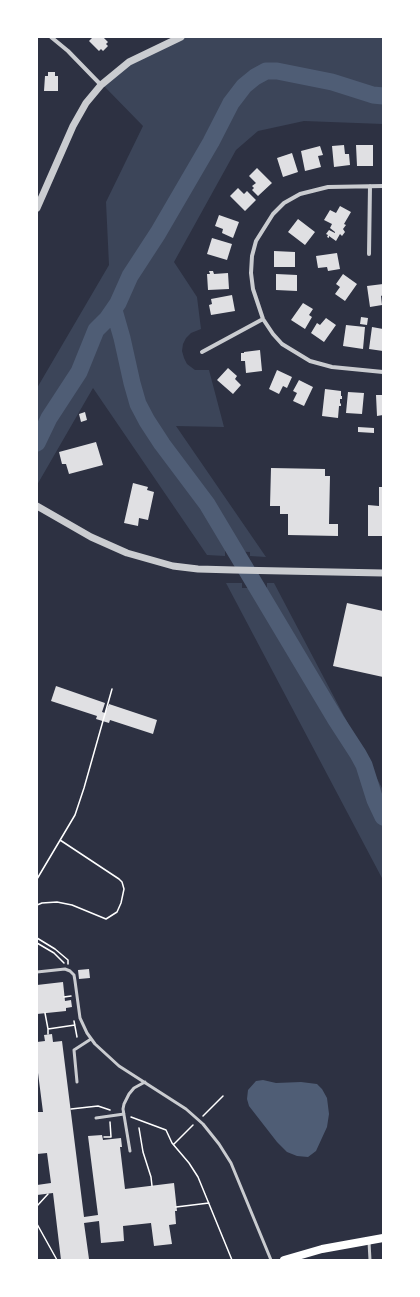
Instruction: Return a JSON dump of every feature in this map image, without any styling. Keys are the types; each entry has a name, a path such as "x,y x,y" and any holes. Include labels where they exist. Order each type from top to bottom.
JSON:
{"main road":[{"path":"284,1260 322,1249 383,1238"}],"street":[{"path":"51,37 68,51 102,85"},
{"path":"37,208 73,126 86,103 102,85 129,62 181,37"},
{"path":"369,254 370,186"},
{"path":"383,186 328,187 300,194 284,203 273,214 256,241 252,256 251,272 252,289 263,319 282,344 310,361 332,367 383,372"},
{"path":"202,352 263,319"},
{"path":"37,506 91,537 127,553 173,566 198,569 383,573"}],"lane":[{"path":"37,972 67,970 74,975 80,1018 95,1044 119,1066 186,1109 203,1124 219,1144 231,1163 271,1260"},
{"path":"77,1082 74,1050 91,1039"},
{"path":"130,1152 123,1109 125,1099 134,1088 144,1082"},
{"path":"96,1118 124,1114"},
{"path":"368,1240 370,1260"}],"path":[{"path":"37,879 75,815 112,689"},
{"path":"37,905 42,902 57,902 72,905 106,919 117,912 121,903 124,889 122,882 60,840"},
{"path":"37,938 55,949 68,960 67,970"},
{"path":"37,943 54,953 63,962 67,970"},
{"path":"45,1013 48,1034"},
{"path":"48,1029 75,1025"},
{"path":"203,1116 223,1096"},
{"path":"71,1109 98,1106 114,1111"},
{"path":"104,1137 111,1137 110,1116"},
{"path":"129,1116 166,1130 172,1143 198,1177 232,1260"},
{"path":"174,1144 194,1125"},
{"path":"139,1128 142,1152 151,1177 152,1186"},
{"path":"37,1206 48,1194"},
{"path":"176,1207 209,1203"},
{"path":"37,1224 57,1260"}],"shaded area":[{"path":"181,37 383,37 383,124 304,121 258,131 236,150 174,262 197,297 201,329 191,333 186,338 182,351 184,358 187,364 195,370 209,370 224,427 176,426 266,557 250,556 250,552 225,551 225,556 207,555 93,388 37,485 37,388 109,265 106,202 143,126 103,85 143,54"},
{"path":"226,583 242,583 242,588 267,588 267,583 274,583 383,790 383,880"},
{"path":"263,1080 276,1083 301,1082 317,1084 322,1089 327,1098 329,1114 327,1127 316,1151 308,1157 297,1156 287,1152 277,1142 249,1106 247,1099 248,1090 256,1081"}],"building":[{"path":"93,37 103,37 108,42 106,44 108,46 103,51 101,49 99,51 89,41"},
{"path":"48,72 55,72 55,76 58,76 58,91 44,91 45,76 48,76"},
{"path":"344,145 345,154 349,154 350,165 334,167 332,146"},
{"path":"356,145 373,145 373,166 357,166"},
{"path":"320,146 323,155 318,156 321,167 305,171 301,151"},
{"path":"292,153 298,172 283,177 277,158"},
{"path":"257,168 272,183 258,196 252,190 254,188 252,186 256,183 249,176"},
{"path":"238,188 244,194 247,191 256,200 245,211 230,196"},
{"path":"340,206 351,212 344,224 346,225 343,229 345,232 342,236 340,234 336,241 329,236 329,238 327,237 328,235 326,234 329,230 335,232 330,228 332,224 324,220 330,210 336,213"},
{"path":"219,215 239,222 233,238 222,233 223,229 215,226"},
{"path":"298,219 315,232 305,245 288,232"},
{"path":"212,238 232,244 227,260 207,254"},
{"path":"274,251 295,252 295,267 274,267"},
{"path":"337,253 340,269 328,271 327,267 318,268 316,256"},
{"path":"209,271 213,271 214,274 228,273 229,289 208,290 207,274 210,274"},
{"path":"276,274 297,275 297,291 276,290"},
{"path":"343,274 357,284 345,301 335,294 340,287 336,284"},
{"path":"383,284 383,295 381,296 382,305 370,307 367,286"},
{"path":"232,295 235,311 211,315 209,305 212,304 211,299"},
{"path":"303,303 313,309 309,315 312,317 305,329 291,320"},
{"path":"361,317 368,318 367,325 360,324"},
{"path":"326,318 336,325 324,342 311,333 317,323 320,325"},
{"path":"346,325 365,327 363,349 343,346"},
{"path":"372,327 383,329 383,351 369,349"},
{"path":"260,350 262,371 246,373 245,361 241,361 241,353"},
{"path":"228,368 237,376 235,379 241,385 233,394 217,380"},
{"path":"277,370 292,377 287,388 283,386 279,394 269,389"},
{"path":"299,380 313,387 304,406 293,401 297,393 293,391"},
{"path":"325,389 341,391 342,399 340,399 341,406 339,406 338,418 322,416"},
{"path":"348,392 364,393 362,414 346,413"},
{"path":"376,395 383,395 383,415 377,416"},
{"path":"85,412 87,420 81,422 79,414"},
{"path":"358,427 374,428 374,433 358,432"},
{"path":"96,442 103,465 69,474 66,464 62,464 59,452"},
{"path":"271,468 325,469 325,476 330,476 329,524 338,524 338,536 288,535 288,514 280,514 280,506 270,506"},
{"path":"133,483 148,487 147,490 154,492 148,520 139,518 138,526 124,523"},
{"path":"379,487 383,487 383,536 368,536 368,505 379,506"},
{"path":"347,603 383,611 383,677 333,666"},
{"path":"56,686 105,703 102,712 105,713 109,704 157,720 153,734 110,720 109,723 96,719 97,716 51,701"},
{"path":"89,969 90,978 79,979 78,970"},
{"path":"63,982 65,1001 71,1000 72,1007 66,1008 66,1011 37,1014 37,985"},
{"path":"52,1034 53,1042 62,1041 84,1217 98,1215 88,1136 102,1135 103,1140 121,1138 122,1147 120,1147 125,1189 174,1183 177,1211 175,1211 176,1224 169,1225 172,1244 154,1246 151,1223 123,1226 124,1241 101,1243 99,1221 84,1223 89,1259 61,1260 53,1193 37,1195 37,1185 51,1183 47,1153 37,1154 37,1112 43,1112 37,1065 37,1042 45,1041 44,1035"}],"waterway":[{"path":"37,443 49,418 79,372 96,330 107,319 118,303 130,276 158,233 211,142 231,103 244,86 255,77 266,71 277,71 332,82 373,95 383,96"},
{"path":"114,310 138,404 147,421 162,444 207,504 336,720 358,754 364,765 375,800 383,817"}]}
